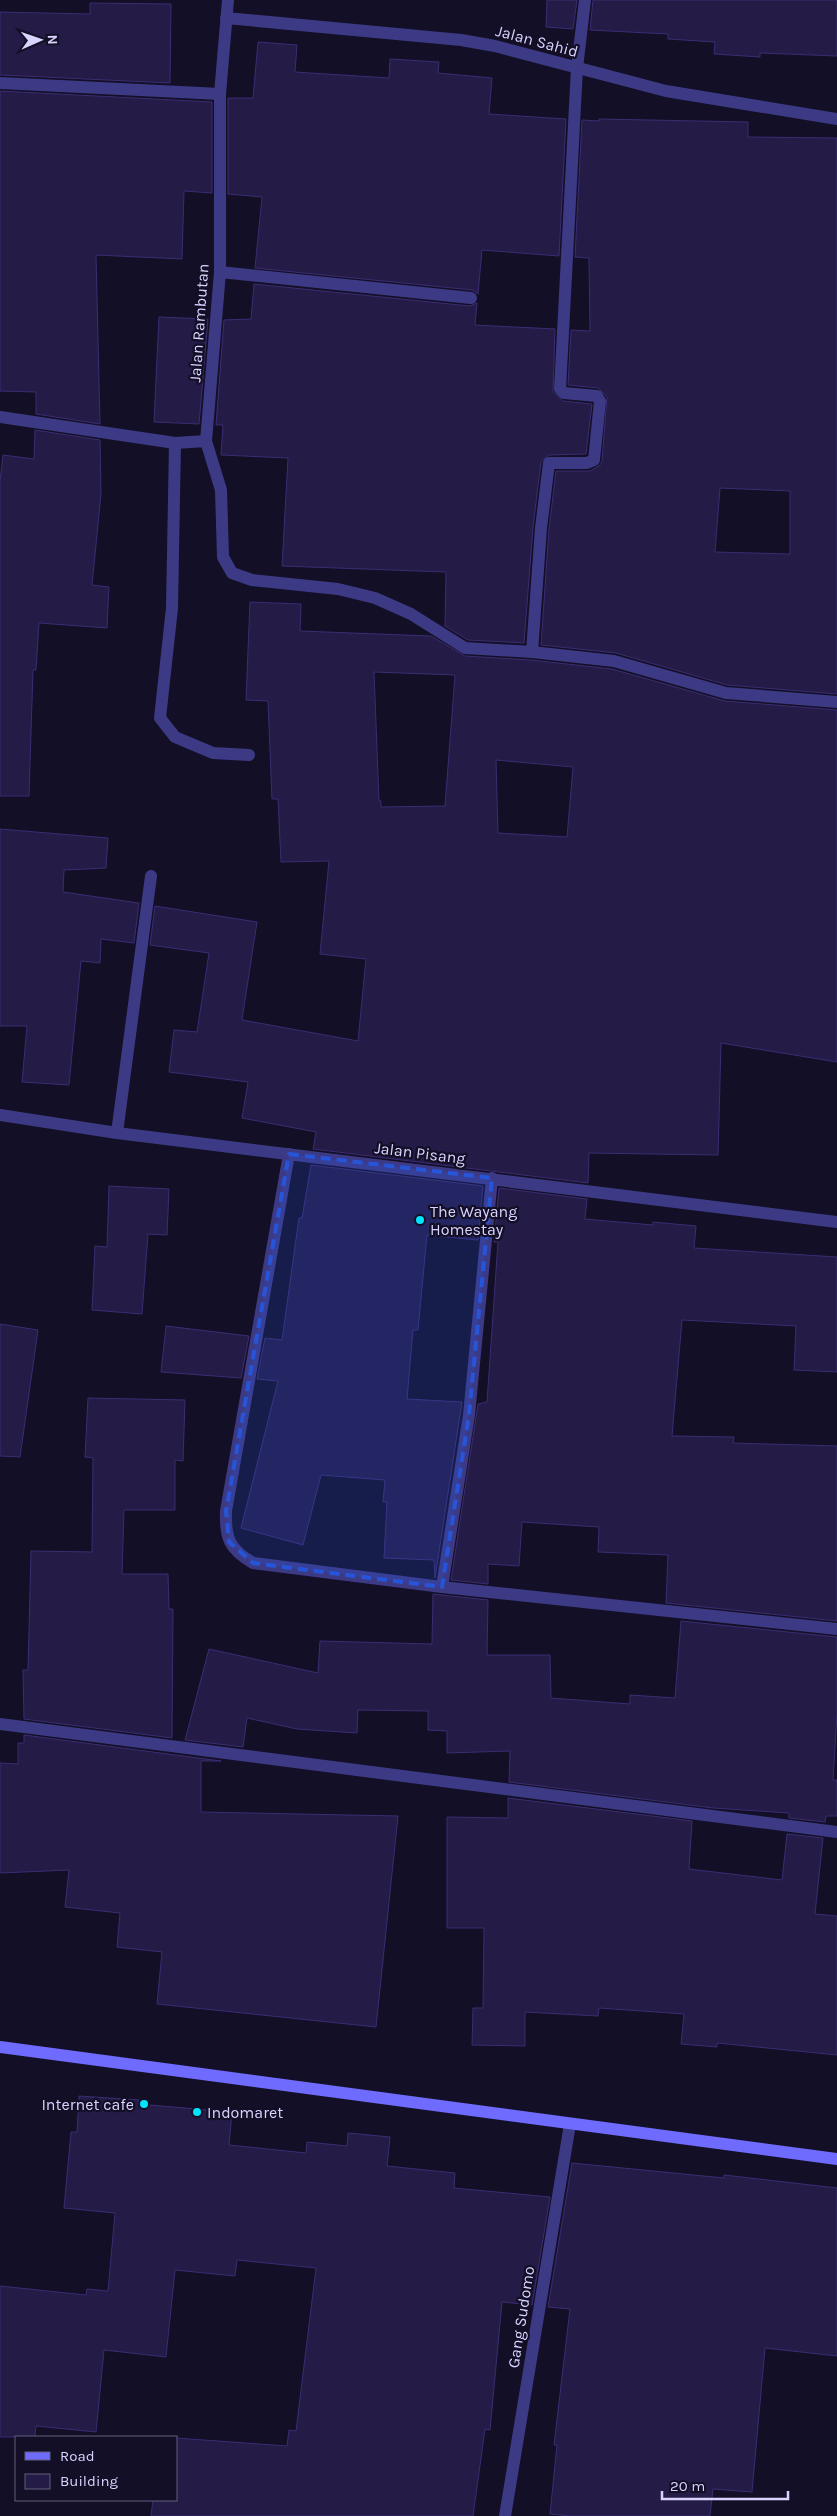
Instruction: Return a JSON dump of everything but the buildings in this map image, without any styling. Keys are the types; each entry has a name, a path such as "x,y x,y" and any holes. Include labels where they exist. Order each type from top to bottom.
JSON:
{"main road":[{"path":"0,2047 837,2159"}],"street":[{"name":"Jalan Rambutan","path":"206,441 220,272 220,94 228,0"},
{"path":"532,652 541,528 549,463 586,463 594,460 600,401 598,396 564,393 560,389 577,68 585,0"},
{"name":"Jalan Sahid","path":"226,18 461,40 494,46 666,91 837,119"},
{"path":"0,83 220,94"},
{"path":"220,272 471,298"},
{"path":"0,417 175,443 206,441 221,490 223,557 232,573 252,580 338,589 375,598 411,614 465,648 532,652 614,661 726,693 837,702"},
{"path":"175,443 172,608 160,718 175,737 213,754 249,755"},
{"path":"117,1132 151,876"},
{"name":"Jalan Pisang","path":"0,1115 289,1154 837,1222"},
{"path":"289,1154 226,1511 225,1527 229,1542 240,1556 253,1563 442,1587 837,1629"},
{"path":"442,1587 469,1414 492,1178"},
{"path":"0,1724 837,1832"},
{"name":"Gang Sudomo","path":"505,2516 570,2124"}],"highlighted area":[{"path":"289,1154 492,1178 469,1415 442,1587 253,1563 229,1542 226,1511"}],"place":[{"name":"The Wayang Homestay","path":"420,1220"},
{"name":"Internet cafe","path":"144,2104"},
{"name":"Indomaret","path":"197,2112"}]}
